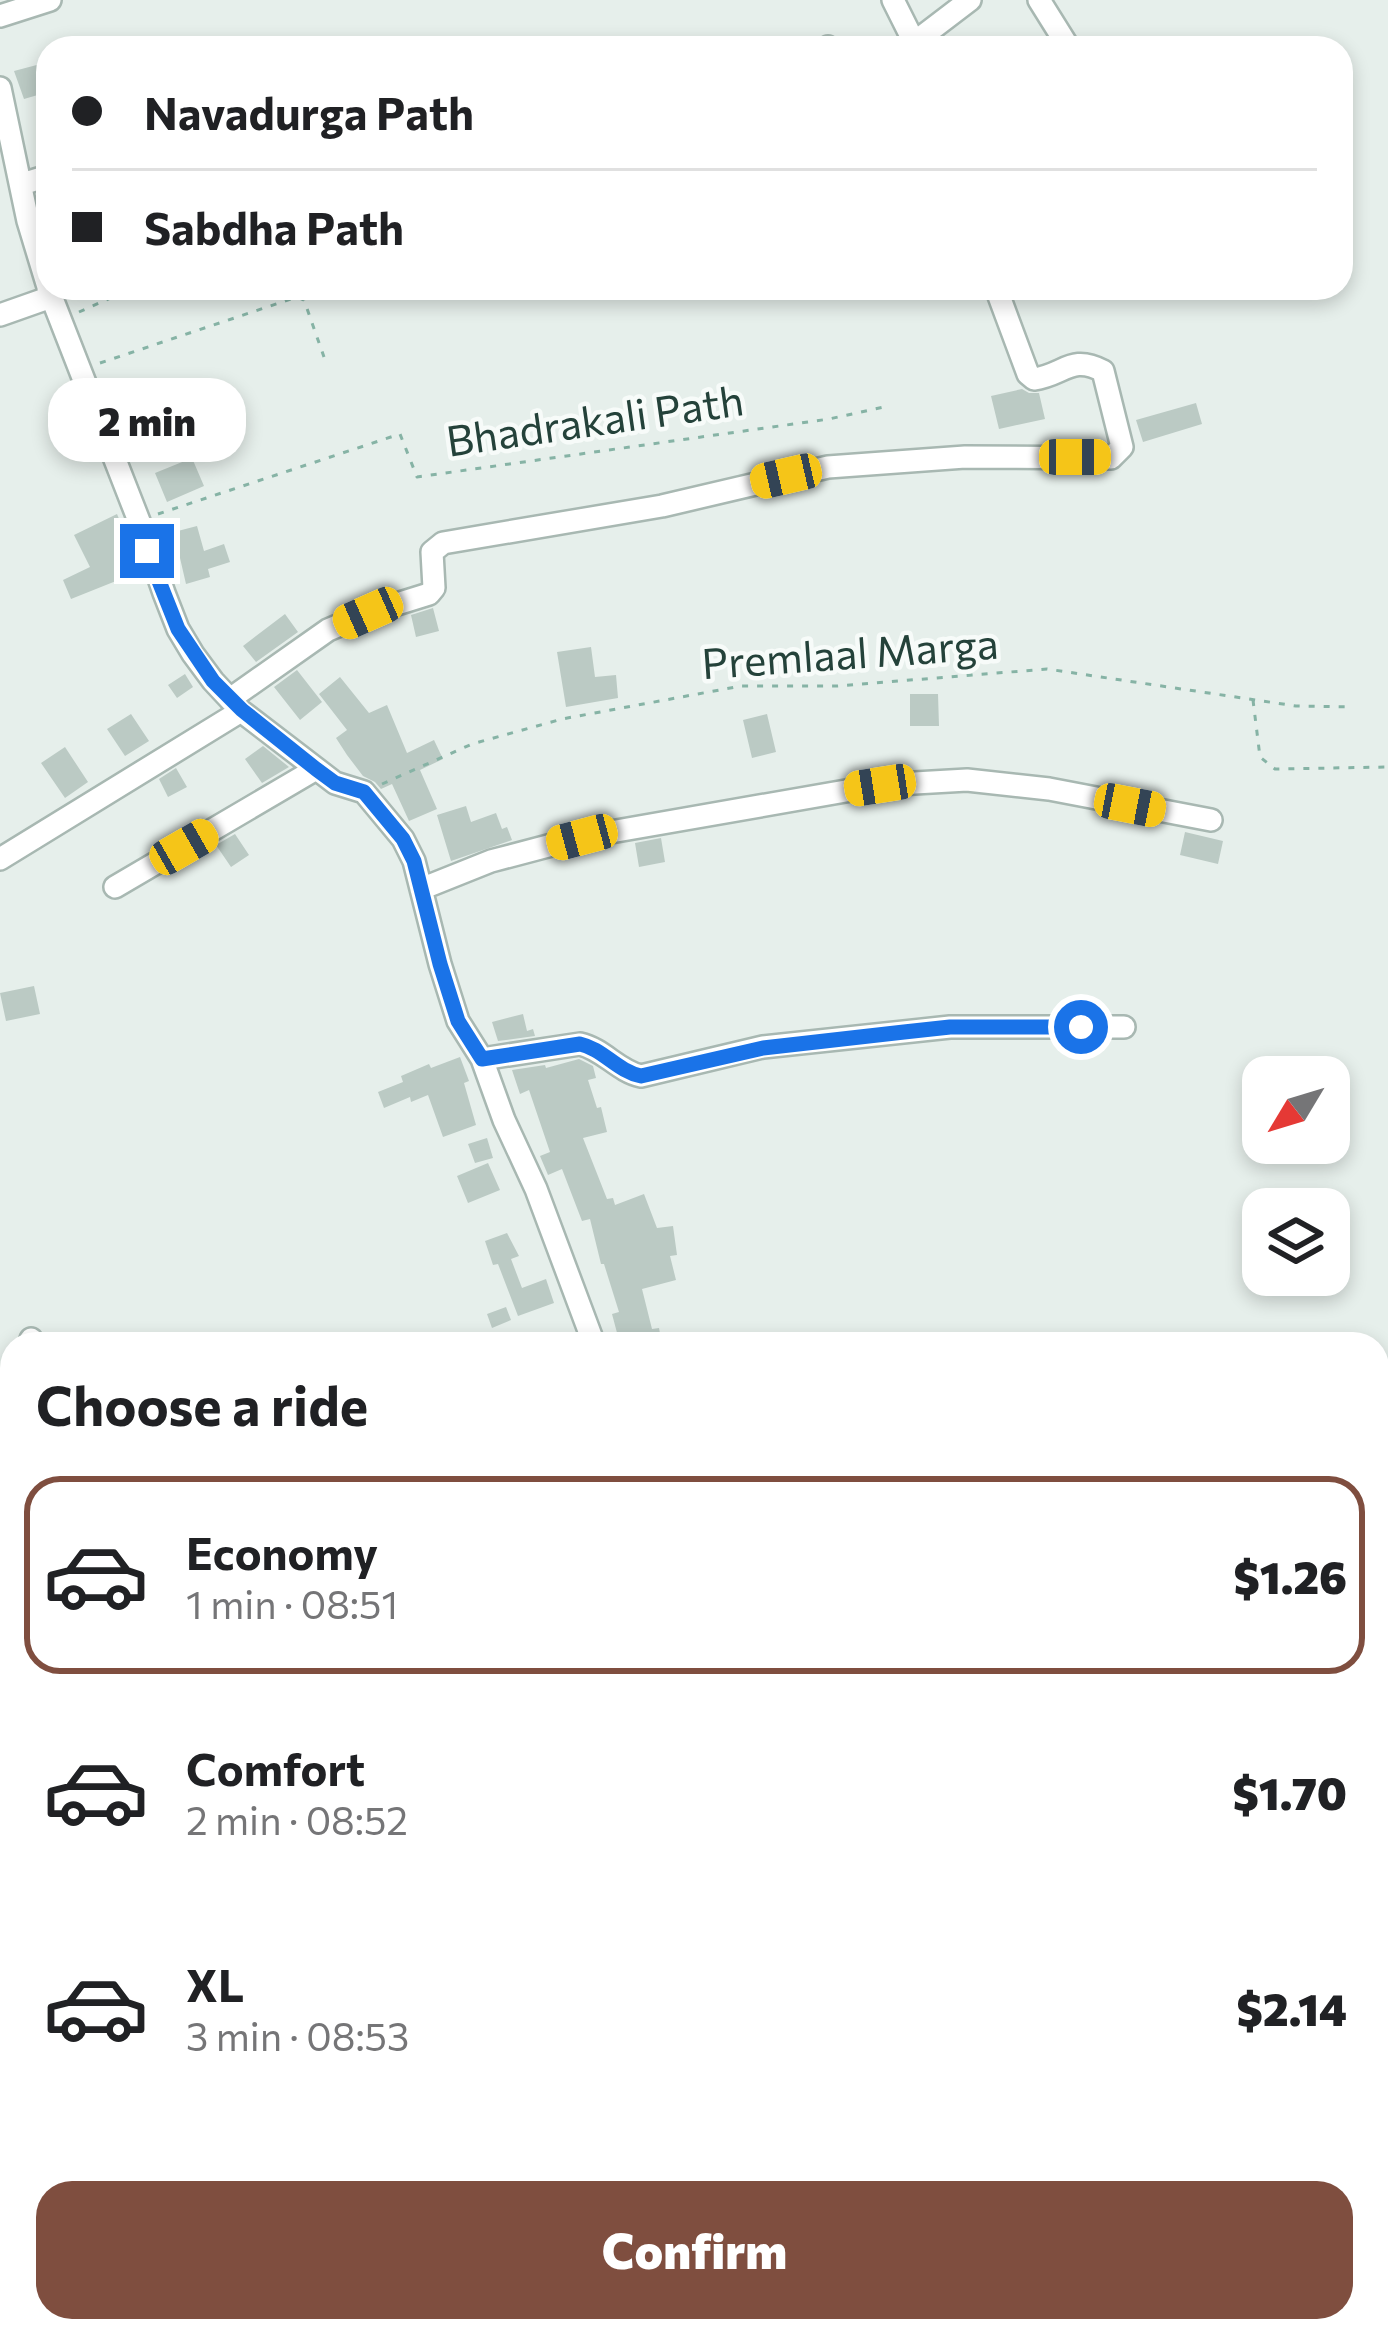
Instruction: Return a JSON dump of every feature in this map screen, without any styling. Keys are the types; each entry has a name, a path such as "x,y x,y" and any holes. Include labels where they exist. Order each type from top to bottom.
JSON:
{"street":[{"path":"0,16 50,0"},
{"path":"893,0 908,36"},
{"path":"926,36 970,0"},
{"path":"1039,0 1062,36"},
{"path":"0,88 36,247"},
{"path":"22,184 36,180"},
{"path":"0,316 36,297"},
{"path":"53,300 147,551 193,654 236,705 335,783 364,792 403,839 414,861 458,1021 482,1059 590,1332"},
{"path":"0,859 236,705 328,630 429,594 434,588 432,552 442,543 662,506 827,466 965,457 1111,458 1122,447 1103,371 1074,363 1034,379 1000,300"},
{"path":"115,887 316,769"},
{"path":"421,889 491,861 582,837 880,785 968,781 1049,789 1210,820"},
{"path":"482,1059 580,1044 641,1076 763,1048 950,1027 1124,1027"}],"path":[{"path":"62,320 107,300"},
{"path":"81,369 288,300"},
{"path":"302,300 324,357"},
{"name":"Bhadrakali Path","path":"139,520 400,434 417,477 830,419 884,407"},
{"name":"Premlaal Marga","path":"364,792 472,744 562,719 741,686 837,686 1048,668 1296,706 1353,707"},
{"path":"1253,700 1260,757 1275,769 1388,767"}],"building":[{"path":"36,65 36,96 24,99 14,71"},
{"path":"1022,389 1039,393 1045,419 999,429 991,396"},
{"path":"1196,403 1202,424 1143,442 1136,420"},
{"path":"192,458 204,486 167,502 155,473"},
{"path":"117,514 141,571 71,599 63,580 90,567 74,535"},
{"path":"197,526 204,551 224,544 230,562 208,569 210,577 186,584 174,532"},
{"path":"433,608 439,631 416,637 411,615"},
{"path":"285,614 298,632 256,662 243,646"},
{"path":"591,647 595,677 616,675 618,698 566,707 557,652"},
{"path":"297,670 322,702 300,720 274,687"},
{"path":"185,674 193,687 177,698 168,685"},
{"path":"340,677 369,713 387,705 407,753 434,740 443,759 420,770 437,809 409,821 392,784 381,789 347,755 336,738 347,730 319,694"},
{"path":"910,694 938,694 939,726 910,726"},
{"path":"131,714 149,741 125,756 107,729"},
{"path":"767,714 776,752 752,758 743,720"},
{"path":"263,746 289,767 262,783 245,759"},
{"path":"65,747 88,782 65,798 41,763"},
{"path":"176,768 187,787 168,797 159,779"},
{"path":"466,806 471,822 496,813 512,840 451,861 437,815"},
{"path":"1185,832 1223,841 1218,864 1180,855"},
{"path":"235,834 249,855 231,867 216,845"},
{"path":"661,838 665,862 639,867 635,843"},
{"path":"34,986 40,1014 6,1021 0,993"},
{"path":"523,1014 527,1031 533,1029 535,1036 498,1041 492,1022"},
{"path":"460,1057 476,1125 443,1137 428,1095 384,1108 378,1092 403,1082 401,1076"},
{"path":"579,1059 593,1066 596,1078 588,1080 607,1132 583,1138 607,1199 613,1198 615,1205 644,1194 657,1228 673,1226 677,1255 670,1256 676,1280 642,1289 652,1329 660,1332 617,1332 612,1314 619,1312 590,1219 582,1221 562,1169 548,1175 540,1156 550,1152 529,1090 520,1094 512,1070"},
{"path":"487,1138 493,1158 475,1163 468,1144"},
{"path":"488,1163 500,1190 468,1203 457,1176"},
{"path":"507,1233 519,1256 511,1259 522,1288 546,1279 554,1303 518,1316 485,1241"},
{"path":"506,1307 511,1320 492,1328 487,1314"}],"route":[{"path":"147,551 178,629 213,681 242,710 335,783 364,792 403,839 414,861 458,1021 482,1059 580,1044 641,1076 763,1048 904,1032 950,1027 1081,1027"}]}
